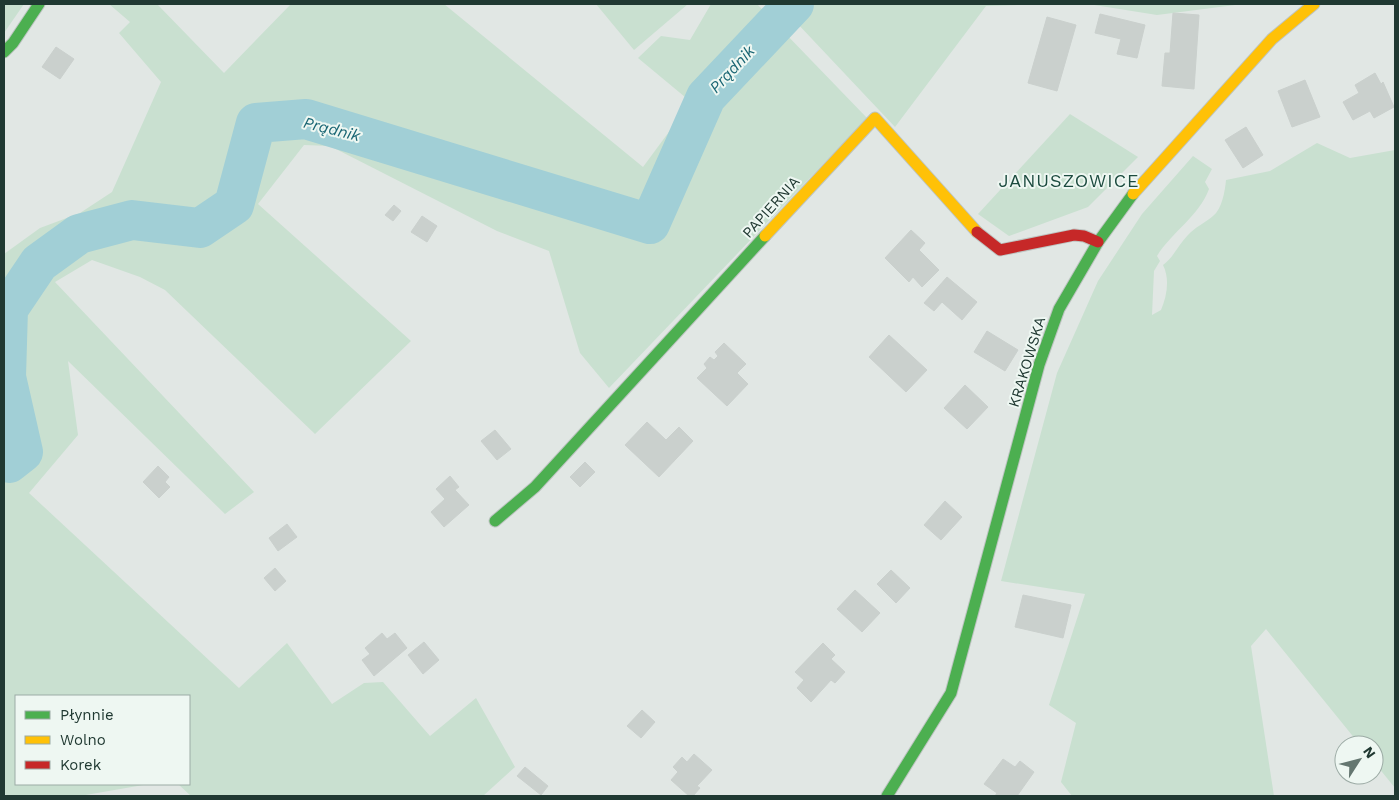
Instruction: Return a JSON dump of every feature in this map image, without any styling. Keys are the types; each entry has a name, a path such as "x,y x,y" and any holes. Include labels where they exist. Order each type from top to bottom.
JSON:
{"main road":[{"path":"4,52 39,4"},
{"name":"KRAKOWSKA","path":"887,796 923,741 950,693 1039,365 1059,309 1098,242 1137,189 1281,30 1314,4"},
{"name":"PAPIERNIA","path":"495,521 535,487 822,173 875,118 976,231 1000,250 1074,235 1084,236 1098,242"}],"green space":[{"path":"4,4 24,4 4,33"},
{"path":"109,4 157,4 224,73 291,4 444,4 643,167 691,102 638,58 661,36 690,40 711,4 757,4 867,118 609,388 580,353 549,251 497,231 330,146 304,145 258,204 411,341 315,434 165,290 140,277 92,260 55,282 254,492 225,514 68,361 78,435 29,493 239,688 287,643 332,704 364,683 383,682 430,736 476,698 515,767 483,796 191,796 179,785 190,785 190,695 15,695 15,785 143,785 80,796 10,796 4,794 4,254 40,228 80,213 112,192 161,82 119,33 130,22"},
{"path":"596,4 688,4 634,50"},
{"path":"779,4 1044,4 986,6 895,127"},
{"path":"1088,4 1243,4 1157,15"},
{"path":"1070,114 1138,157 1088,207 1009,236 978,214"},
{"path":"1317,143 1350,158 1395,150 1395,788 1384,774 1384,735 1352,735 1266,629 1251,646 1274,796 1072,796 1061,782 1076,723 1049,705 1085,594 1001,581 1057,373 1098,281 1142,214 1193,156 1212,169 1205,182 1209,189 1199,207 1157,256 1160,261 1154,271 1152,315 1161,310 1165,299 1167,282 1163,265 1191,232 1219,209 1223,200 1226,180 1270,171"}],"building":[{"path":"1173,13 1199,15 1194,89 1162,86 1165,53 1170,53"},
{"path":"1100,14 1145,25 1137,58 1117,54 1121,39 1095,33"},
{"path":"1047,17 1076,25 1057,91 1028,83"},
{"path":"56,47 74,59 60,79 42,67"},
{"path":"1375,73 1381,84 1383,82 1394,107 1374,118 1370,111 1353,120 1343,102 1359,93 1355,85"},
{"path":"1305,80 1320,117 1292,127 1278,91"},
{"path":"1246,127 1263,155 1243,168 1225,140"},
{"path":"394,205 401,211 393,221 385,215"},
{"path":"422,216 437,226 427,242 411,232"},
{"path":"911,230 925,243 919,250 939,270 922,287 913,277 909,282 885,258"},
{"path":"947,277 977,302 962,320 942,302 934,311 924,303"},
{"path":"987,331 1018,350 1005,371 974,352"},
{"path":"889,335 927,370 906,392 869,357"},
{"path":"724,343 746,364 737,373 748,384 727,406 697,378 707,368 704,364 710,357 714,360 718,356 715,352"},
{"path":"965,385 988,407 967,429 944,408"},
{"path":"647,422 666,440 679,427 693,441 659,477 625,445"},
{"path":"495,430 511,449 497,460 481,441"},
{"path":"585,462 595,472 580,487 570,477"},
{"path":"158,466 169,477 165,482 170,487 159,498 143,482"},
{"path":"450,476 459,487 455,490 469,505 444,527 431,512 445,499 436,489"},
{"path":"945,501 962,517 941,540 924,525"},
{"path":"287,524 297,537 278,551 269,538"},
{"path":"275,568 286,581 275,591 264,578"},
{"path":"891,570 910,588 896,603 877,584"},
{"path":"855,590 880,613 862,632 837,609"},
{"path":"1023,595 1071,605 1063,638 1015,627"},
{"path":"382,633 387,639 395,633 407,648 374,676 362,660 370,654 365,648"},
{"path":"424,642 439,660 423,674 408,655"},
{"path":"823,643 835,655 831,659 845,672 835,683 831,680 811,702 797,688 804,680 795,672"},
{"path":"642,710 655,722 641,738 627,726"},
{"path":"694,754 712,770 697,786 700,788 693,796 689,796 671,780 678,772 673,767 682,757 687,762"},
{"path":"1003,759 1015,767 1020,761 1034,772 1017,796 995,796 997,793 984,784"},
{"path":"525,767 548,786 541,795 517,776"}],"waterway":[{"name":"Prądnik","path":"4,460 9,463 23,452 6,377 8,309 39,263 79,234 132,220 200,228 234,205 256,123 306,119 650,224 706,97 794,4"}],"traffic: fast":[{"path":"4,52 13,43 39,4"},
{"path":"887,796 951,693 1039,365 1059,309 1098,242 1133,194"},
{"path":"495,521 535,487 765,236"}],"traffic: slow":[{"path":"1133,194 1272,39 1314,4"},
{"path":"765,236 875,118 977,232"}],"traffic: jam":[{"path":"977,232 1000,250 1074,235 1084,236 1098,242"}],"district":[{"name":"JANUSZOWICE","path":"1069,180"}]}
